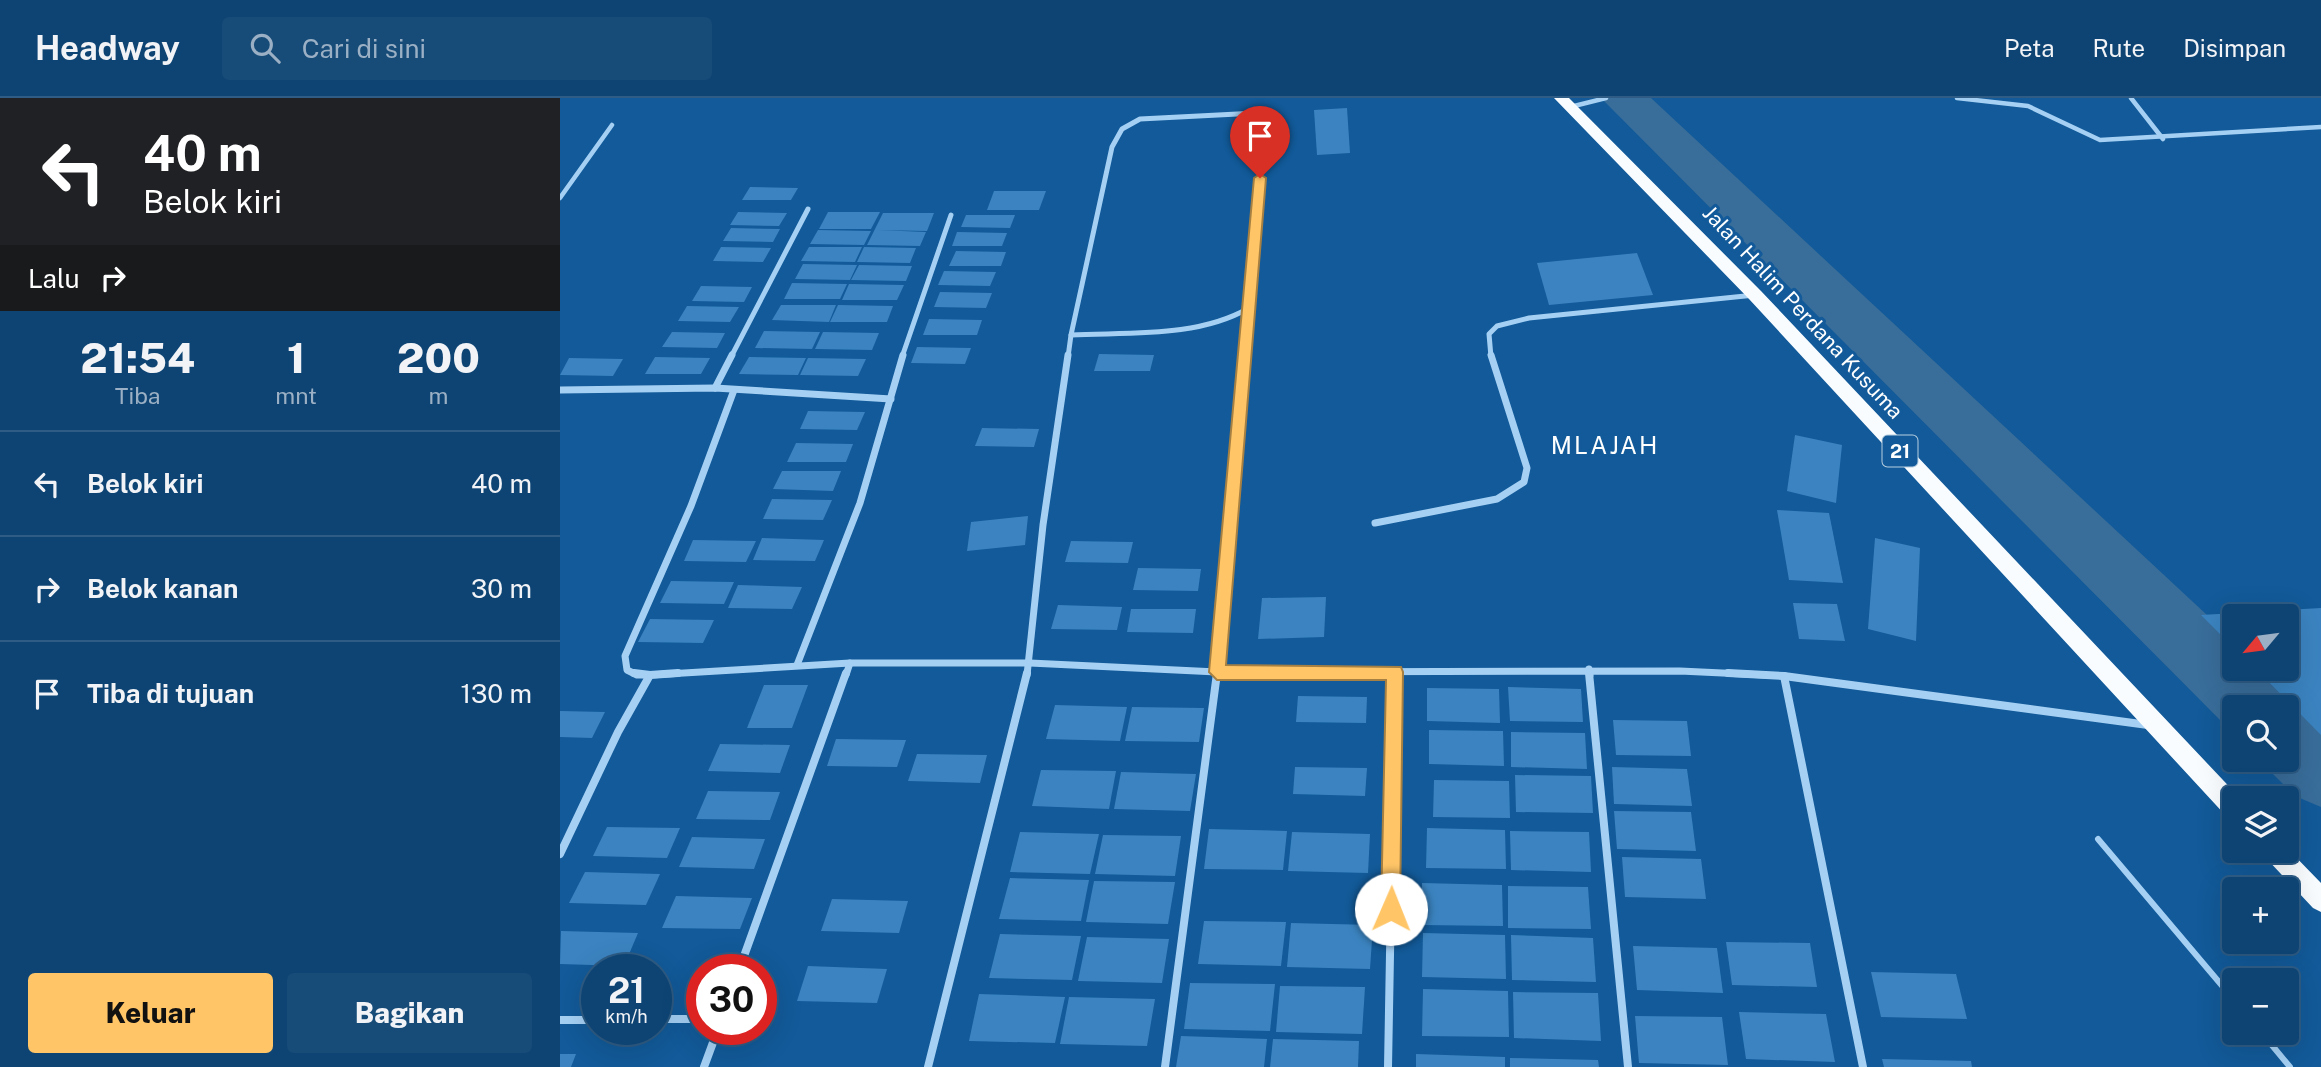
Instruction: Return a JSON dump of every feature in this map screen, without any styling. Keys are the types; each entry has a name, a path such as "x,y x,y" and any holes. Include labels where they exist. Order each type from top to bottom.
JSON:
{"highway":[{"name":"Jalan Halim Perdana Kusuma","path":"1565,103 1755,295 2222,796"},
{"path":"2286,863 2321,900"}],"street":[{"path":"928,1067 1030,663 1044,525 1071,335 1112,148 1119,131 1128,123 1140,119 1246,111 1262,117 1264,126 1249,308 1217,672 1165,1067"},
{"path":"715,388 808,208"},
{"path":"797,665 860,503 911,327 951,215"},
{"path":"1375,523 1497,499 1524,482 1527,468 1488,347 1489,334 1497,326 1529,318 1755,295"},
{"path":"1071,335 1200,326 1225,322 1249,308"},
{"path":"560,390 715,388 891,399"},
{"path":"734,390 691,506 625,656 627,670 636,675 850,663 1030,663 1217,672 1590,669 1784,676 2155,726"},
{"path":"745,954 850,663"},
{"path":"1590,669 1628,1067"},
{"path":"1388,1067 1395,672"},
{"path":"560,853 618,732 650,676"},
{"path":"1784,676 1863,1067"},
{"path":"560,1020 581,1020"},
{"path":"704,1067 712,1045"}],"lane":[{"path":"1565,103 1606,98"},
{"path":"1956,98 2028,106 2100,141 2321,127"},
{"path":"2131,98 2163,139"},
{"path":"560,198 612,125"},
{"path":"2098,839 2222,986"},
{"path":"2272,1045 2290,1067"}],"building":[{"path":"1347,108 1350,153 1317,155 1314,110"},
{"path":"750,187 798,188 791,200 742,200"},
{"path":"994,191 1046,191 1039,210 987,210"},
{"path":"738,212 787,213 779,226 730,225"},
{"path":"828,212 880,212 871,229 819,229"},
{"path":"883,213 934,213 927,231 878,230 926,232 920,246 867,245"},
{"path":"966,215 1015,215 1010,228 961,227"},
{"path":"731,228 780,229 773,242 723,241"},
{"path":"818,230 871,231 864,245 810,244"},
{"path":"957,232 1007,233 1002,246 952,246"},
{"path":"721,247 771,248 763,262 713,261"},
{"path":"809,247 862,247 855,262 801,261"},
{"path":"864,247 916,248 910,263 857,262"},
{"path":"956,251 1006,252 1001,266 949,266"},
{"path":"1637,253 1653,295 1549,305 1537,263"},
{"path":"803,264 857,265 850,280 795,279"},
{"path":"859,265 912,266 906,281 851,280"},
{"path":"944,271 996,272 990,286 938,285"},
{"path":"792,283 847,284 840,299 784,299"},
{"path":"849,284 904,285 897,300 842,300"},
{"path":"701,286 752,287 744,302 692,301"},
{"path":"940,292 992,293 986,308 934,307"},
{"path":"781,305 836,305 829,322 772,320"},
{"path":"838,305 893,306 887,322 830,322"},
{"path":"687,306 739,307 730,322 678,321"},
{"path":"929,319 982,320 977,335 923,335"},
{"path":"764,331 820,332 812,349 755,348"},
{"path":"672,332 725,333 717,348 662,347"},
{"path":"823,332 879,333 872,350 815,349"},
{"path":"917,347 971,348 965,364 911,363"},
{"path":"1099,354 1154,355 1150,371 1094,371"},
{"path":"655,357 710,358 701,374 645,374"},
{"path":"749,357 806,358 798,375 739,374"},
{"path":"569,358 623,359 613,376 560,375"},
{"path":"808,358 866,359 858,376 800,375"},
{"path":"808,411 865,412 857,430 800,429"},
{"path":"982,428 1039,429 1034,447 975,446"},
{"path":"1795,435 1842,445 1836,503 1787,491"},
{"path":"796,443 853,444 846,462 787,462"},
{"path":"782,471 841,471 833,491 773,489"},
{"path":"772,499 832,500 823,520 763,519"},
{"path":"1777,510 1829,513 1843,583 1789,580"},
{"path":"1028,516 1025,545 967,551 971,522"},
{"path":"762,538 824,540 815,561 753,560"},
{"path":"1875,538 1920,548 1916,641 1868,629"},
{"path":"693,540 756,541 746,562 684,561"},
{"path":"1071,541 1133,542 1128,563 1065,562"},
{"path":"1138,568 1201,569 1198,591 1133,590"},
{"path":"671,581 734,582 724,604 660,603"},
{"path":"738,585 802,587 792,609 728,608"},
{"path":"1326,597 1324,637 1258,639 1262,598"},
{"path":"1793,603 1837,604 1845,641 1799,639"},
{"path":"1058,605 1122,607 1117,630 1051,629"},
{"path":"2321,608 2321,735 2299,713 2299,695 2282,695 2268,681 2300,681 2300,609"},
{"path":"1131,609 1196,609 1193,633 1127,632"},
{"path":"2222,614 2222,636 2201,615"},
{"path":"650,619 714,620 703,643 638,642"},
{"path":"764,685 808,685 792,728 747,728"},
{"path":"1508,687 1581,689 1583,722 1510,721"},
{"path":"1427,688 1499,689 1500,723 1427,721"},
{"path":"1298,696 1367,697 1366,723 1296,722"},
{"path":"1055,705 1127,707 1120,741 1046,739"},
{"path":"1132,707 1204,708 1199,742 1125,741"},
{"path":"560,711 605,712 592,738 560,737"},
{"path":"1613,720 1687,721 1691,756 1616,755"},
{"path":"1429,730 1503,731 1504,766 1429,764"},
{"path":"1511,732 1585,733 1587,769 1511,767"},
{"path":"836,739 906,740 897,767 827,766"},
{"path":"720,744 790,745 780,773 708,771"},
{"path":"917,754 987,755 980,783 908,781"},
{"path":"1295,767 1367,768 1365,796 1293,794"},
{"path":"1612,767 1687,769 1692,806 1614,804"},
{"path":"1041,770 1116,771 1109,809 1032,806"},
{"path":"1121,772 1196,774 1190,811 1114,809"},
{"path":"1515,775 1591,776 1593,813 1516,812"},
{"path":"1434,780 1509,781 1510,818 1433,817"},
{"path":"708,791 780,792 770,820 696,819"},
{"path":"1614,811 1691,812 1696,851 1617,849"},
{"path":"607,827 680,828 667,858 593,856"},
{"path":"1427,828 1505,830 1506,869 1426,868"},
{"path":"1209,829 1287,831 1283,870 1204,869"},
{"path":"1510,831 1589,832 1591,872 1511,870"},
{"path":"1020,832 1099,834 1090,874 1010,872"},
{"path":"1292,832 1370,834 1368,873 1288,871"},
{"path":"1103,835 1181,836 1175,876 1095,874"},
{"path":"692,837 765,839 754,869 679,867"},
{"path":"1622,857 1701,859 1706,899 1625,897"},
{"path":"585,872 660,874 646,905 569,903"},
{"path":"1010,878 1089,880 1081,921 999,919"},
{"path":"1094,881 1175,882 1168,924 1086,922"},
{"path":"1422,883 1502,885 1503,926 1421,925"},
{"path":"1508,886 1588,887 1591,929 1508,928"},
{"path":"676,896 752,898 740,929 662,928"},
{"path":"832,899 908,901 899,933 821,931"},
{"path":"1204,921 1286,922 1281,966 1198,964"},
{"path":"1291,923 1373,925 1370,969 1287,967"},
{"path":"561,931 638,933 629,954 581,954 581,965 560,964"},
{"path":"1423,933 1505,935 1506,979 1422,977"},
{"path":"1000,934 1081,936 1072,980 989,978"},
{"path":"1511,935 1593,938 1596,982 1512,980"},
{"path":"1087,937 1169,939 1162,983 1078,981"},
{"path":"1726,942 1810,943 1817,987 1732,985"},
{"path":"1633,946 1717,948 1723,993 1637,990"},
{"path":"808,966 887,969 877,1003 797,1001"},
{"path":"1871,972 1956,974 1967,1019 1881,1017"},
{"path":"1190,983 1275,984 1270,1031 1184,1029"},
{"path":"1280,986 1365,987 1362,1034 1276,1032"},
{"path":"1423,989 1508,991 1509,1037 1422,1036"},
{"path":"1513,992 1598,993 1601,1041 1514,1038"},
{"path":"979,994 1065,997 1055,1043 969,1041"},
{"path":"1069,997 1155,999 1147,1046 1060,1044"},
{"path":"1739,1012 1826,1014 1835,1062 1746,1059"},
{"path":"1635,1016 1722,1017 1728,1065 1639,1063"},
{"path":"1181,1036 1267,1039 1264,1067 1176,1067"},
{"path":"1273,1039 1359,1041 1358,1067 1270,1067"},
{"path":"560,1054 576,1054 571,1067 560,1067"},
{"path":"1416,1054 1505,1057 1505,1067 1416,1067"},
{"path":"1510,1058 1598,1060 1599,1067 1510,1067"},
{"path":"1882,1059 1971,1061 1972,1067 1884,1067"}],"waterway":[{"path":"1624,98 2243,695"},
{"path":"2299,750 2321,771"}],"district":[{"name":"MLAJAH","path":"1605,445"}],"route":[{"path":"1260,178 1217,672 1395,672 1391,909"}]}
